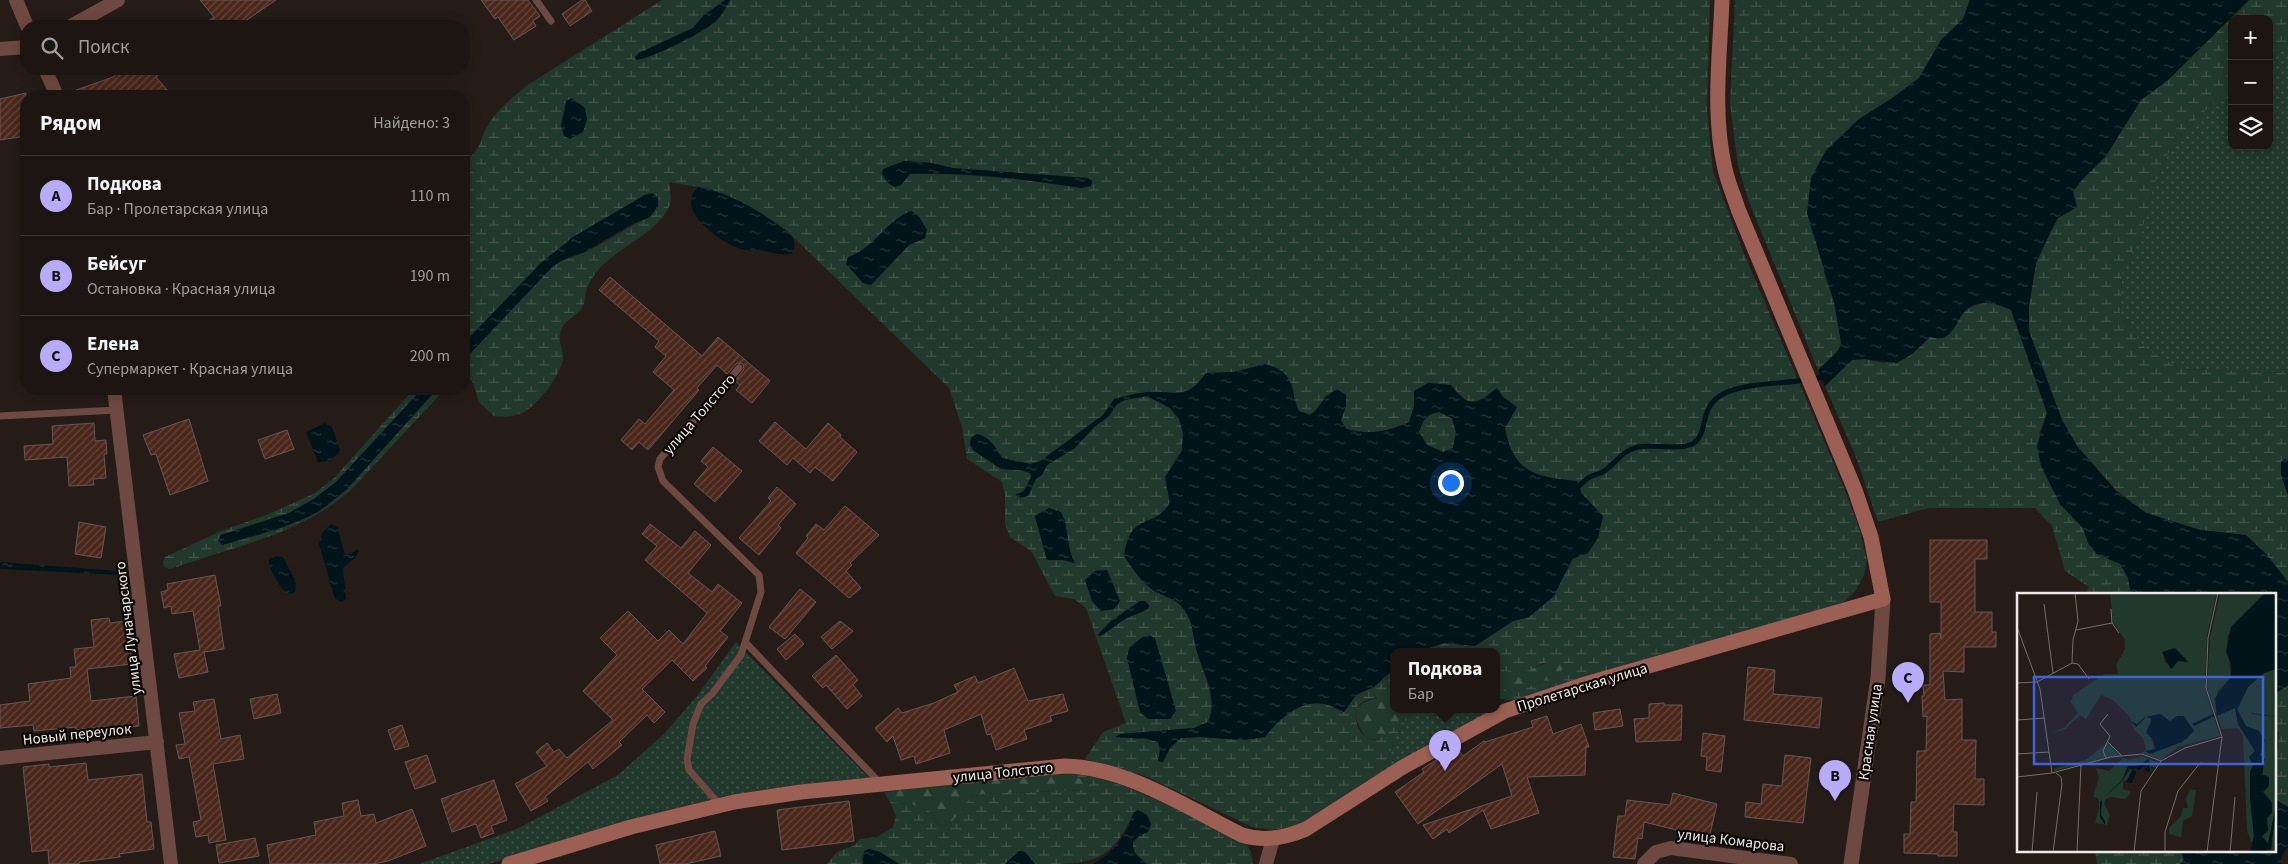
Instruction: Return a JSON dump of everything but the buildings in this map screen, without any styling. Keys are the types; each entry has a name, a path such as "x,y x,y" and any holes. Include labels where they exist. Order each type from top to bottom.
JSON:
{"main road":[{"path":"1722,0 1718,105 1719,138 1725,170 1738,209 1827,420 1871,537 1883,599"},
{"name":"Пролетарская улица","path":"1273,838 1289,835 1306,828 1403,767 1505,711 1582,685 1883,599"},
{"name":"улица Толстого","path":"509,864 631,827 720,805 772,796 1037,768 1080,766 1136,783 1242,834 1256,838 1273,838"}],"street":[{"path":"16,0 24,20"},
{"path":"82,20 118,0"},
{"path":"0,49 20,47"},
{"path":"48,75 54,90"},
{"name":"улица Луначарского","path":"115,395 172,864"},
{"name":"Красная улица","path":"1851,864 1878,678 1883,599"},
{"name":"Новый переулок","path":"0,758 157,742"},
{"path":"1266,864 1273,838"},
{"name":"улица Комарова","path":"1644,864 1656,852 1671,848 1791,864"}],"lane":[{"path":"536,0 551,21"},
{"name":"улица Толстого","path":"720,805 688,770 687,759 696,714 701,704 733,668 746,643 762,588 759,575 663,481 658,467 660,459 739,368"},
{"path":"0,416 118,410"},
{"path":"746,643 882,785"}],"green space":[{"path":"662,0 725,0 703,16 693,28 639,53 668,48 691,37 719,18 730,0 1710,0 1707,109 1713,171 1743,251 1859,527 1867,560 1864,575 1856,590 1844,602 1514,701 1500,699 1500,691 1532,686 1557,674 1563,669 1560,663 1544,663 1517,673 1500,668 1500,648 1428,648 1445,643 1475,646 1513,621 1529,617 1567,571 1573,559 1603,516 1582,494 1577,481 1538,475 1520,464 1509,443 1505,428 1517,407 1503,397 1497,388 1478,401 1473,402 1463,398 1451,385 1414,391 1414,407 1409,422 1378,432 1346,429 1341,420 1346,406 1326,395 1317,410 1310,415 1299,411 1294,398 1292,384 1265,364 1234,372 1206,373 1197,385 1187,391 1148,396 1170,408 1179,419 1183,433 1182,451 1175,460 1166,486 1170,500 1169,504 1156,517 1157,592 1177,602 1187,613 1193,629 1197,652 1209,687 1212,704 1208,722 1194,728 1120,734 1116,737 1147,739 1158,742 1160,750 1158,760 1163,762 1170,748 1181,738 1199,737 1244,740 1265,737 1291,712 1299,707 1316,703 1332,706 1344,712 1356,695 1374,686 1390,672 1390,696 1364,701 1357,707 1355,712 1356,719 1362,733 1367,738 1375,740 1383,737 1406,713 1413,713 1396,737 1386,769 1298,825 1273,830 1252,827 1145,776 1085,759 1103,732 1126,723 1086,608 1074,599 1055,596 1031,551 1010,537 1005,524 1005,495 1002,482 967,459 962,427 949,388 787,231 710,189 669,182 671,202 665,214 658,223 613,256 599,269 586,291 583,306 562,328 560,343 563,353 562,363 554,379 536,403 517,415 502,417 494,416 479,402 470,379 470,354 553,266 593,248 650,217 645,195 573,237 540,264 470,337 470,156 479,145 488,125 506,104 526,86","holes":["904,161 932,163 952,168 1088,178 1092,181 1091,186 1081,188 974,175 910,174 901,185","925,238 909,245 871,285 848,257","1142,397 1125,400 1117,404 1109,416 1094,427 1075,448 1047,465 1042,474 1036,479 1028,496 1024,491 1031,477 1030,473 1020,470 1001,469 973,450 970,444 971,438 977,434 994,445 1002,458 1030,464 1039,462 1103,415 1114,399","1049,508 1065,519 1070,555 1074,563 1063,560 1047,560 1035,516","1145,601 1148,609 1125,619 1101,636 1111,621","1127,658 1170,719 1131,671"]},
{"path":"1735,0 1970,0 1963,19 1941,40 1919,78 1891,99 1859,119 1825,151 1824,273 1834,302 1842,343 1838,351 1818,370 1749,202 1738,166 1730,104"},
{"path":"2249,0 2288,0 2288,47 2273,56 2273,15 2234,15"},
{"path":"2228,21 2228,88 2173,143 2153,187 2141,235 2122,273 2120,316 2146,349 2182,369 2288,373 2288,461 2285,459 2281,462 2281,475 2288,495 2288,582 2267,555 2246,535 2200,530 2146,513 2117,491 2077,446 2062,420 2029,331 2029,306 2036,263 2058,218 2077,207 2073,192 2106,155 2141,100 2168,80"},
{"path":"2288,47 2288,373 2182,369 2146,349 2120,316 2122,273 2141,235 2153,187 2173,143 2228,88 2228,150 2273,150 2273,56"},
{"path":"1996,302 2012,310 2047,413 2039,434 2060,504 2083,528 2088,543 2097,554 2120,563 2128,577 2131,593 2085,593 2089,587 2065,571 2052,526 2035,508 1928,508 1878,522 1856,457 1825,386 1852,360 1864,359 1883,363 1912,354 1930,337 1944,336 1951,332 1962,314 1969,308"},
{"path":"409,395 416,395 336,482 314,499 289,513 221,535 218,540 222,545 278,529 313,514 347,489 432,395 439,395 351,490 331,505 288,529 265,538 170,569 164,567 165,557 221,531 269,514 315,493 334,478"},
{"path":"1439,412 1452,418 1456,432 1453,448 1443,452 1427,445 1419,432 1426,418 1431,414"},
{"path":"736,642 870,779 817,783 729,795 638,818 489,864 419,864 519,828 618,775 665,733 697,696"},
{"path":"1553,661 1560,662 1563,669 1532,686 1500,691 1500,668 1513,672 1526,671"},
{"path":"2288,685 2288,807 2276,800 2276,752 2278,750 2279,732 2276,731 2276,692"},
{"path":"1382,696 1390,696 1390,713 1407,713 1389,733 1378,739 1372,739 1365,737 1356,719 1356,709 1365,702"},
{"path":"1413,713 1487,713 1386,769 1396,737"},
{"path":"1074,774 1083,781 1085,786 1082,790 983,794 971,797 957,817 946,825 941,826 931,812 911,804 890,802 884,792 1042,775"},
{"path":"1074,774 1117,784 1140,792 1185,813 1247,845 1251,852 1253,864 1148,864 1134,850 1133,842 1139,836 1148,832 1134,812 1117,842 1097,858 1085,861 1035,864 1025,852 1019,851 1005,864 899,864 880,852 869,849 862,857 863,864 827,864 837,852 855,845 860,839 877,837 893,827 896,816 890,802 911,804 931,812 941,826 946,825 957,817 971,797 983,794 1082,790 1084,786 1083,781"},
{"path":"2095,852 2182,852 2184,860 2180,864 2097,864"}],"water":[{"path":"725,0 730,0 721,15 711,25 666,50 636,60 635,57 639,53 693,28 703,16"},
{"path":"1970,0 2249,0 2234,15 2228,15 2228,21 2168,80 2141,100 2106,156 2081,181 2073,192 2077,207 2058,218 2036,263 2029,306 2029,331 2062,420 2077,446 2116,491 2146,513 2200,530 2246,535 2267,555 2288,582 2288,685 2278,692 2276,692 2276,593 2131,593 2128,578 2120,564 2097,554 2088,543 2083,528 2060,504 2041,466 2037,446 2047,413 2011,310 1992,303 1979,303 1967,309 1948,335 1940,338 1930,337 1912,354 1897,363 1864,359 1852,360 1825,386 1818,370 1838,351 1841,343 1834,302 1807,213 1811,178 1825,152 1859,119 1891,99 1919,78 1941,40 1963,19"},
{"path":"572,98 585,108 587,119 583,132 570,139 564,136 561,125 566,101"},
{"path":"904,161 932,163 952,168 1088,178 1092,181 1091,186 1081,188 1017,179 931,173 910,174 901,185 894,187 887,182 882,174 883,169"},
{"path":"699,187 723,194 756,210 787,231 792,236 794,242 791,254 745,250 730,244 712,233 698,219 691,204 693,192"},
{"path":"652,193 658,197 658,206 650,217 630,225 585,252 564,259 553,266 470,354 470,337 540,264 573,237 645,195"},
{"path":"911,211 918,215 927,230 925,238 909,245 871,285 863,283 846,264 848,257 865,248 894,221"},
{"path":"1265,364 1275,367 1287,376 1299,411 1310,415 1328,395 1337,389 1346,395 1346,406 1341,420 1346,429 1363,432 1378,432 1409,422 1414,407 1414,391 1428,383 1451,385 1463,398 1473,402 1478,401 1497,388 1503,397 1517,407 1505,428 1514,455 1520,463 1538,474 1577,481 1582,494 1603,516 1598,538 1588,553 1572,559 1554,596 1529,617 1513,621 1475,646 1445,643 1428,648 1390,648 1390,673 1374,687 1356,695 1344,712 1332,706 1316,703 1299,707 1291,712 1265,737 1244,740 1199,737 1181,738 1170,748 1163,762 1158,761 1160,750 1158,742 1147,739 1115,737 1120,734 1194,728 1208,722 1212,704 1209,687 1185,611 1175,601 1154,591 1145,584 1124,556 1127,542 1137,526 1156,517 1170,503 1165,477 1182,451 1183,433 1179,419 1170,408 1147,396 1125,400 1117,404 1109,416 1094,427 1075,448 1047,465 1042,475 1036,479 1028,496 1020,498 1015,495 1024,491 1031,477 1030,473 1020,470 1001,469 973,450 970,444 971,438 977,434 981,435 992,443 1002,458 1030,464 1039,462 1103,415 1114,399 1148,392 1180,393 1192,388 1206,373 1234,372","holes":["1439,412 1452,418 1456,432 1453,448 1443,452 1427,445 1419,432 1426,418 1431,414"]},
{"path":"416,395 432,395 347,489 325,507 301,520 268,532 222,545 218,540 221,535 289,513 314,499 336,482"},
{"path":"325,423 332,427 340,450 331,459 318,462 306,432"},
{"path":"2285,459 2288,461 2288,495 2281,475 2281,462"},
{"path":"1049,508 1061,512 1064,518 1070,551 1075,563 1063,560 1047,560 1035,516"},
{"path":"331,524 337,527 345,554 351,554 357,549 359,551 355,558 343,568 346,599 341,602 336,600 334,596 319,544 322,533"},
{"path":"278,556 283,557 296,582 295,593 288,594 272,573 269,559"},
{"path":"0,562 122,572 120,575 0,569"},
{"path":"1107,570 1120,601 1114,609 1101,611 1092,601 1085,580 1094,571"},
{"path":"1140,601 1145,601 1149,605 1148,609 1125,619 1101,636 1097,635 1111,621"},
{"path":"1149,635 1155,638 1176,711 1170,719 1148,719 1140,712 1127,658 1129,648 1141,638"},
{"path":"2276,800 2288,807 2288,847 2282,855 2281,864 2180,864 2184,860 2182,852 2276,852"},
{"path":"1138,810 1147,815 1151,824 1148,832 1139,836 1133,842 1133,846 1137,855 1148,864 1093,864 1108,854 1119,842 1134,812"},
{"path":"869,849 880,852 899,864 863,864 864,851"},
{"path":"1019,851 1025,852 1035,864 1005,864"}],"waterway":[{"path":"1575,490 1588,478 1605,470 1633,448 1644,446 1682,447 1694,443 1702,432 1707,412 1711,405 1725,393 1743,387 1815,379 1826,375"}],"place":[{"name":"Елена","path":"1908,703"},
{"name":"Подкова","path":"1445,771"},
{"name":"Бейсуг","path":"1835,801"}]}
